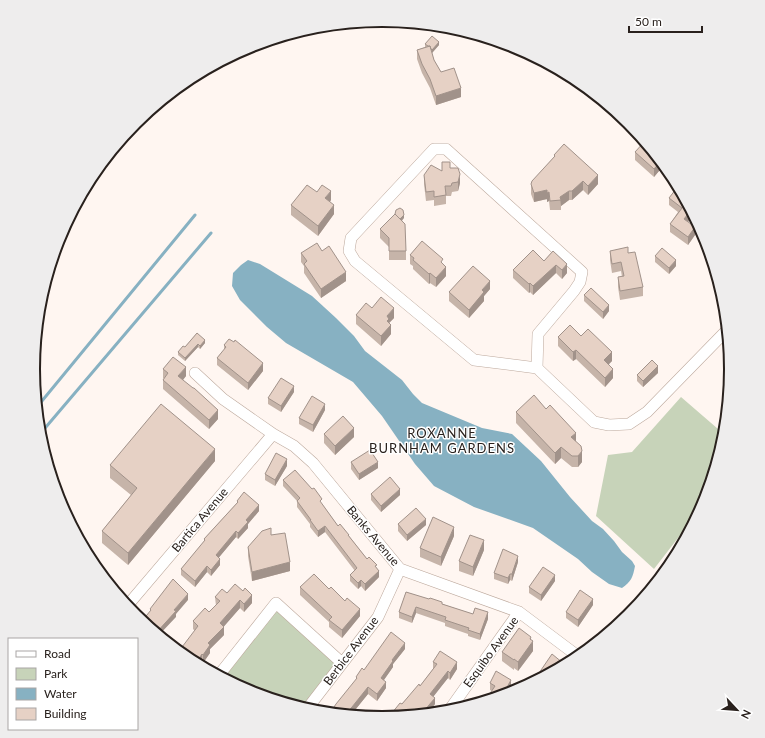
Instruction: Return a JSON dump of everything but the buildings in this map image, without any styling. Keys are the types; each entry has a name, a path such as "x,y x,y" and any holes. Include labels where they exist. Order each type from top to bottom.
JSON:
{"street":[{"path":"537,368 538,334 574,291 580,282 582,272 446,149 434,149 351,238 349,251 355,261 474,360 537,368 594,422 609,425 629,424 646,412 723,334"},
{"name":"Banks Avenue","path":"195,373 223,399 273,434 294,446 313,463 400,569 519,612 573,653"},
{"name":"Bartica Avenue","path":"132,601 273,434"},
{"name":"Berbice Avenue","path":"312,703 378,617 400,569"},
{"path":"221,671 276,602 342,663"},
{"name":"Esquibo Avenue","path":"455,703 519,612"}],"green space":[{"path":"681,397 719,430 713,458 706,479 689,520 684,530 654,569 596,516 608,455 632,452"},
{"path":"276,603 342,663 312,703 273,693 222,671"}],"water":[{"path":"248,260 260,264 312,296 354,336 365,351 402,380 422,403 482,428 512,434 541,461 570,497 592,521 603,529 622,552 632,561 635,566 628,584 622,588 609,584 592,572 578,559 533,528 474,507 434,486 415,464 382,416 353,382 286,343 267,327 240,300 232,286 233,273"}],"waterway":[{"path":"42,401 195,215"},
{"path":"45,428 211,233"}],"district":[{"name":"ROXANNE BURNHAM GARDENS","path":"442,440"}]}
